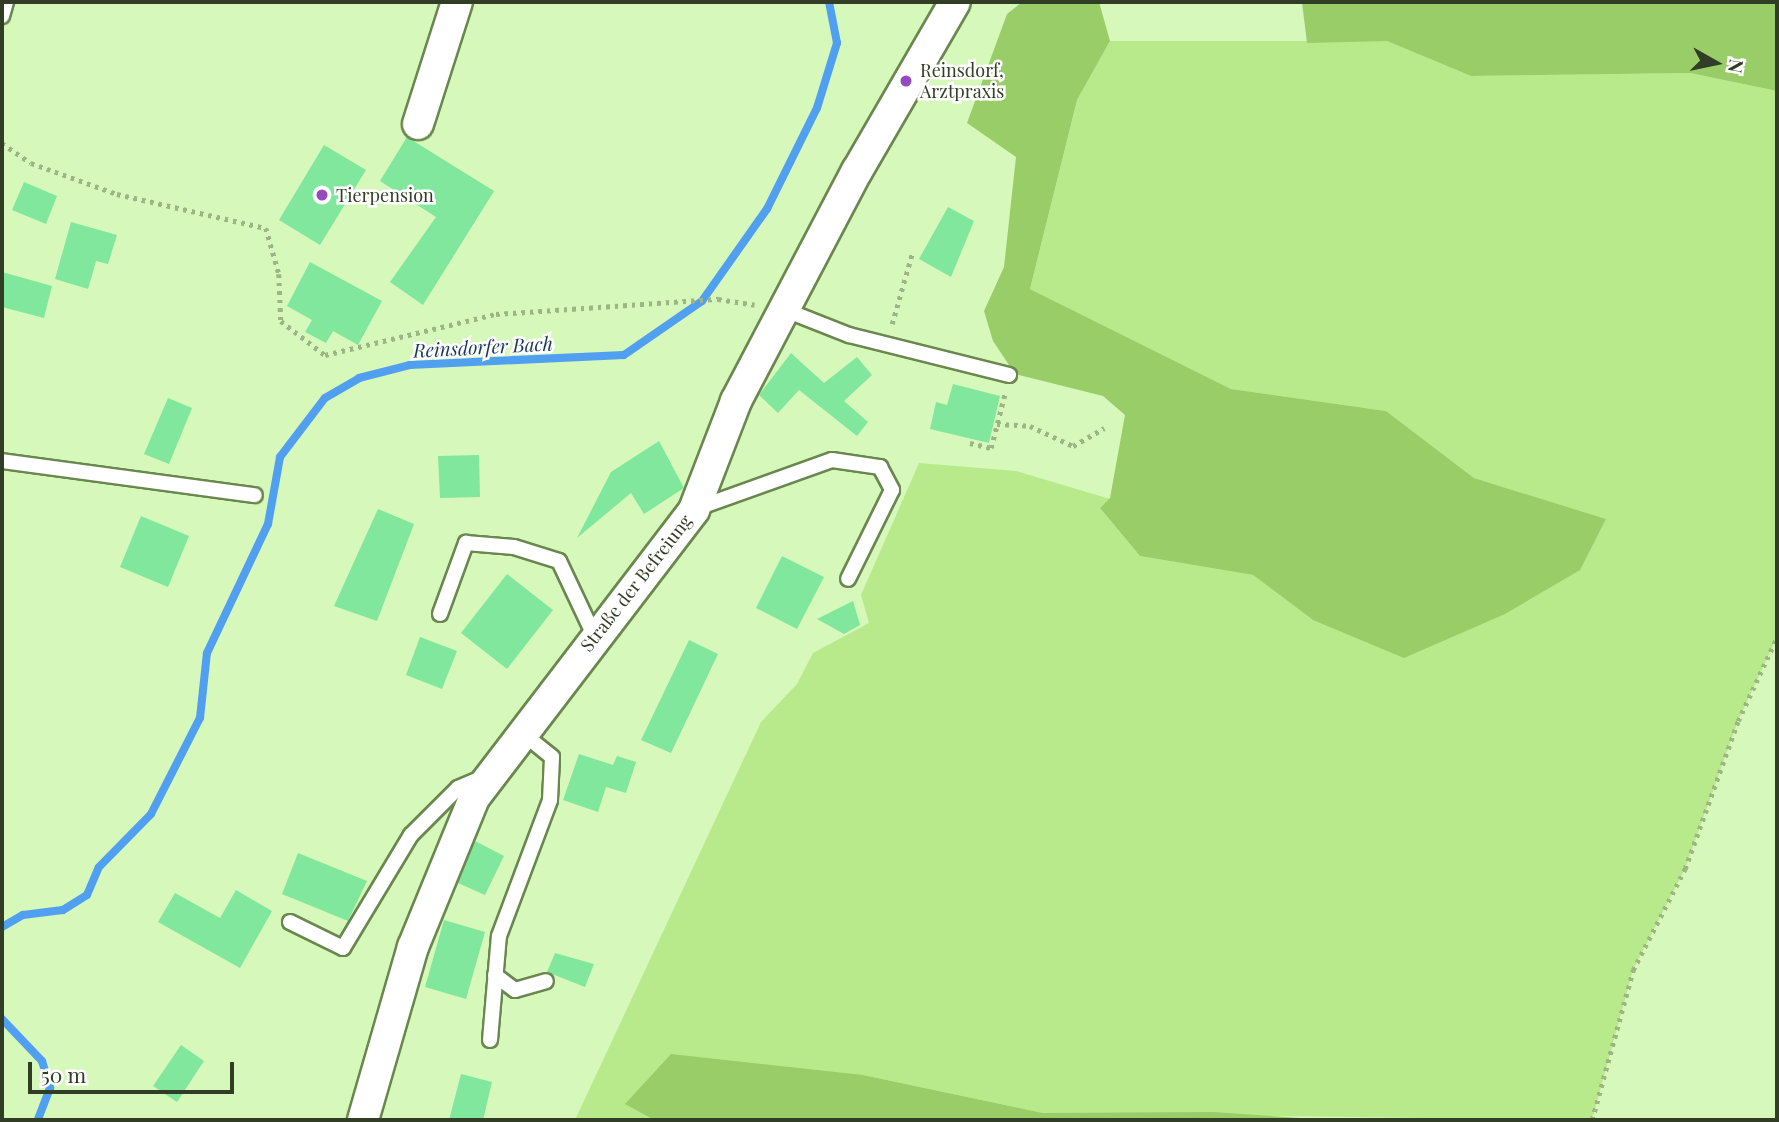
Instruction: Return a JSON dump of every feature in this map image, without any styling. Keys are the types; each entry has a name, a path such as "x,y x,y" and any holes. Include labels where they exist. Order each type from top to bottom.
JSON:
{"street":[{"path":"418,124 457,2"},
{"name":"Straße der Befreiung","path":"363,1120 375,1092 413,947 474,798 594,635 694,510 736,401 788,311 857,171 956,2"}],"lane":[{"path":"2,16 6,2"},
{"path":"788,311 887,345 1009,375"},
{"path":"694,510 832,460 880,467 892,490 848,579"},
{"path":"2,461 255,495"},
{"path":"440,614 466,543 514,547 559,561 594,635"},
{"path":"490,1040 499,936 550,800 552,757 521,732"},
{"path":"290,922 343,948 411,835 458,789 492,774"},
{"path":"495,975 515,990 546,981"},
{"path":"345,1120 375,1092"}],"path":[{"path":"2,143 31,163 117,194 266,228 279,274 281,321 325,355 496,314 718,299"},
{"path":"887,345 912,254"},
{"path":"970,443 991,448 1009,375"},
{"path":"997,424 1030,426 1073,446 1104,428"},
{"path":"1591,1120 1633,970 1685,869 1738,721 1777,637"}],"green space":[{"path":"1022,2 1099,2 1110,41 1077,100 1030,289 1231,389 1386,411 1474,478 1606,519 1580,570 1505,614 1404,658 1313,620 1253,575 1140,556 1100,508 1110,498 1125,415 1103,396 1015,374 993,341 984,311 1004,267 1016,157 967,123 1007,14"},
{"path":"1302,2 1777,2 1777,91 1690,73 1471,76 1387,41 1307,43"},
{"path":"1110,41 1387,41 1471,76 1690,73 1777,91 1777,637 1738,721 1685,869 1633,970 1592,1120 1043,1113 863,1075 626,1104 654,1120 575,1120 761,722 797,684 813,653 869,623 861,595 919,463 1016,471 1110,499 1100,508 1140,556 1253,575 1313,620 1605,519 1474,478 1386,411 1231,389 1030,289 1077,100"},
{"path":"671,1054 863,1075 1043,1113 1213,1112 1330,1120 654,1120 625,1104"}],"building":[{"path":"407,137 494,191 423,305 390,282 436,217 380,181"},
{"name":"Tierpension","path":"324,145 366,170 320,245 279,220"},
{"path":"24,182 57,196 46,224 12,210"},
{"path":"948,207 974,221 951,277 919,259"},
{"path":"71,222 117,235 108,264 96,261 88,289 55,279"},
{"path":"310,262 382,301 358,345 333,331 326,343 305,332 312,320 287,306"},
{"path":"2,272 52,286 44,318 2,307"},
{"path":"791,353 824,383 857,357 872,375 844,401 868,422 857,436 799,390 778,413 759,395"},
{"path":"953,384 1000,396 989,443 930,429 936,402 947,405"},
{"path":"168,398 192,408 169,464 144,454"},
{"path":"659,441 684,488 644,514 631,493 577,538 611,472"},
{"path":"479,455 480,497 440,498 438,456"},
{"path":"378,509 414,524 377,621 334,606"},
{"path":"141,516 189,536 168,587 120,567"},
{"path":"782,556 824,577 797,629 756,608"},
{"path":"507,574 553,610 507,669 461,633"},
{"path":"853,601 860,625 844,634 817,619"},
{"path":"420,637 457,651 442,689 406,675"},
{"path":"689,640 718,654 671,753 641,740"},
{"path":"579,754 613,765 617,756 636,762 626,793 606,787 598,812 563,800"},
{"path":"475,841 504,856 485,895 458,883"},
{"path":"298,853 367,881 348,921 282,894"},
{"path":"236,890 272,911 240,968 158,922 175,893 220,918"},
{"path":"444,920 485,932 466,999 425,987"},
{"path":"555,953 594,964 585,987 547,972"},
{"path":"181,1045 204,1061 177,1102 153,1086"},
{"path":"461,1074 492,1082 483,1120 449,1120"}],"waterway":[{"name":"Reinsdorfer Bach","path":"2,927 23,915 63,910 87,895 99,867 151,814 200,718 207,653 268,524 280,457 325,398 359,378 410,365 624,355 702,301 767,209 817,108 837,43 829,2"},
{"name":"Reinsdorfer Bach","path":"2,1019 42,1061 50,1088 38,1120"}],"place":[{"name":"Reinsdorf, Arztpraxis","path":"906,81"},
{"name":"Tierpension","path":"322,195"}]}
